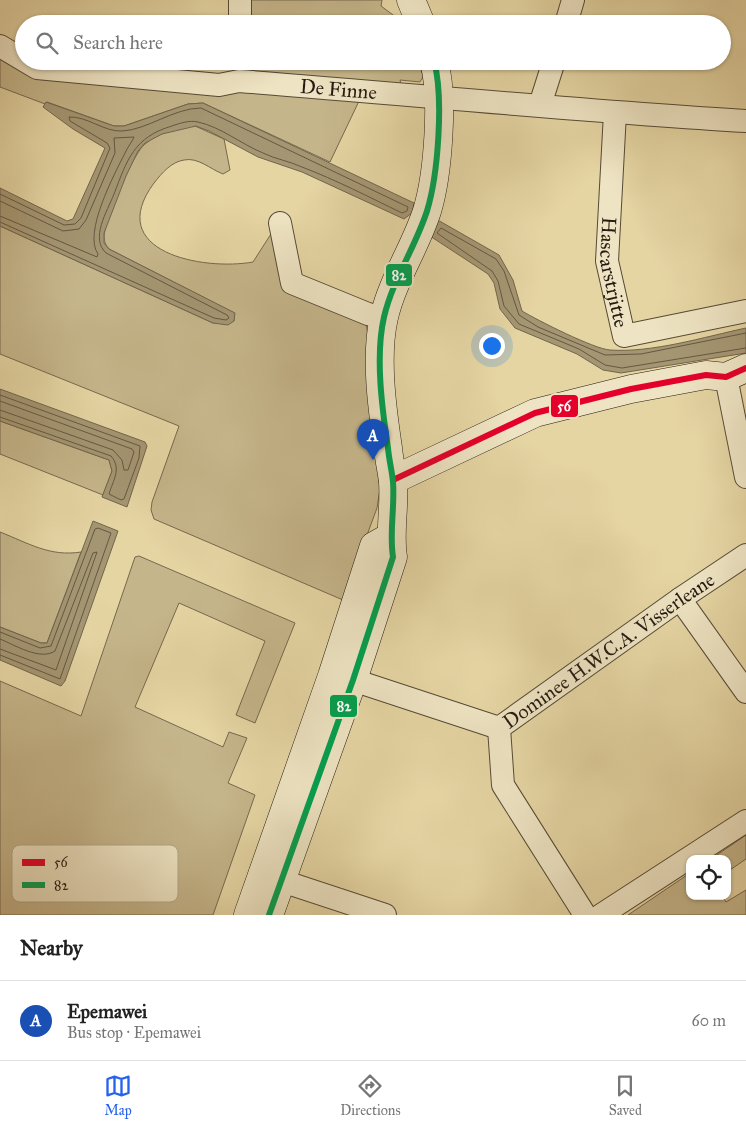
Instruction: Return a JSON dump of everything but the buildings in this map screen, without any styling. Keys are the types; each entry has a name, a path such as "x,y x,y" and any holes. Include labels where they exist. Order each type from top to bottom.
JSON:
{"street":[{"path":"240,0 240,15"},
{"path":"411,0 417,15"},
{"path":"569,15 573,0"},
{"name":"De Finne","path":"0,46 15,55"},
{"name":"De Finne","path":"58,70 219,85 239,71 439,96"},
{"path":"248,915 272,878 353,680 393,557 390,537 394,504 393,480 387,447 379,353 384,318 399,271 426,212 435,165 439,96 435,70"},
{"path":"540,105 551,70"},
{"path":"439,96 615,113 746,121"},
{"name":"Hascarstrjitte","path":"615,113 607,261 624,336 746,311"},
{"path":"280,223 292,283 368,314 384,318"},
{"path":"393,480 535,413 631,389 706,375 736,372 746,477"},
{"path":"270,915 272,878 335,668 374,546 390,537"},
{"name":"Dominee H.W.C.A. Visserleane","path":"353,680 499,728 680,599 746,555"},
{"path":"680,599 746,692"},
{"path":"499,728 503,786 585,915"},
{"path":"601,915 746,821"},
{"path":"272,878 385,915"}],"shaded area":[{"path":"247,0 382,0 381,6 393,15 247,15"},
{"path":"0,55 15,57 15,70 117,70 359,101 330,162 203,103 188,104 124,126 114,126 47,102 45,104 0,87"},
{"path":"421,70 423,77 420,82 400,80 401,84 251,71"},
{"path":"195,126 224,139 230,170 223,174 194,160 179,161 167,168 154,183 142,207 141,226 150,241 166,252 186,259 209,263 232,264 253,262 278,223 297,293 366,321 379,433 381,482 377,508 343,600 154,519 151,510 152,502 179,426 0,354 0,226 213,323 234,321 234,313 109,249 105,241 106,227 115,202 127,173 140,150 150,140 162,134 175,129"},
{"path":"0,421 109,460 112,471 103,495 0,454"},
{"path":"0,532 49,551 59,553 81,552 47,643 41,643 0,627"},
{"path":"139,556 295,623 255,723 236,715 265,641 179,603 135,707 223,747 229,732 247,738 228,783 255,795 213,915 0,915 0,681 81,716 135,557"},
{"path":"746,835 746,859 731,869 731,855 717,855"},
{"path":"686,876 686,900 725,900 726,902 746,890 746,915 628,915"}],"water":[{"path":"46,102 114,126 124,126 188,104 203,103 414,203 412,213 404,219 302,172 258,157 196,126 162,134 145,143 138,151 126,176 104,233 104,243 109,249 235,313 234,321 228,325 213,323 0,226 0,188 67,221 73,219 105,148 73,129 43,107"},
{"path":"436,219 499,255 513,280 522,311 579,340 610,350 643,349 678,344 746,328 746,353 621,373 603,370 577,354 515,328 500,309 494,283 488,274 430,236"},
{"path":"0,389 145,442 147,446 127,507 102,497 112,471 109,460 0,421"},
{"path":"93,521 118,531 65,681 61,686 0,660 0,627 41,643 47,643"}],"transit line":[{"name":"82","path":"269,915 353,680 393,557 393,482 382,399 381,332 388,303 422,225 431,196 437,157 439,115 436,70"},
{"name":"56","path":"393,480 535,413 631,389 706,375 726,377 746,368"}],"place":[{"name":"Epemawei","path":"373,460"}]}
